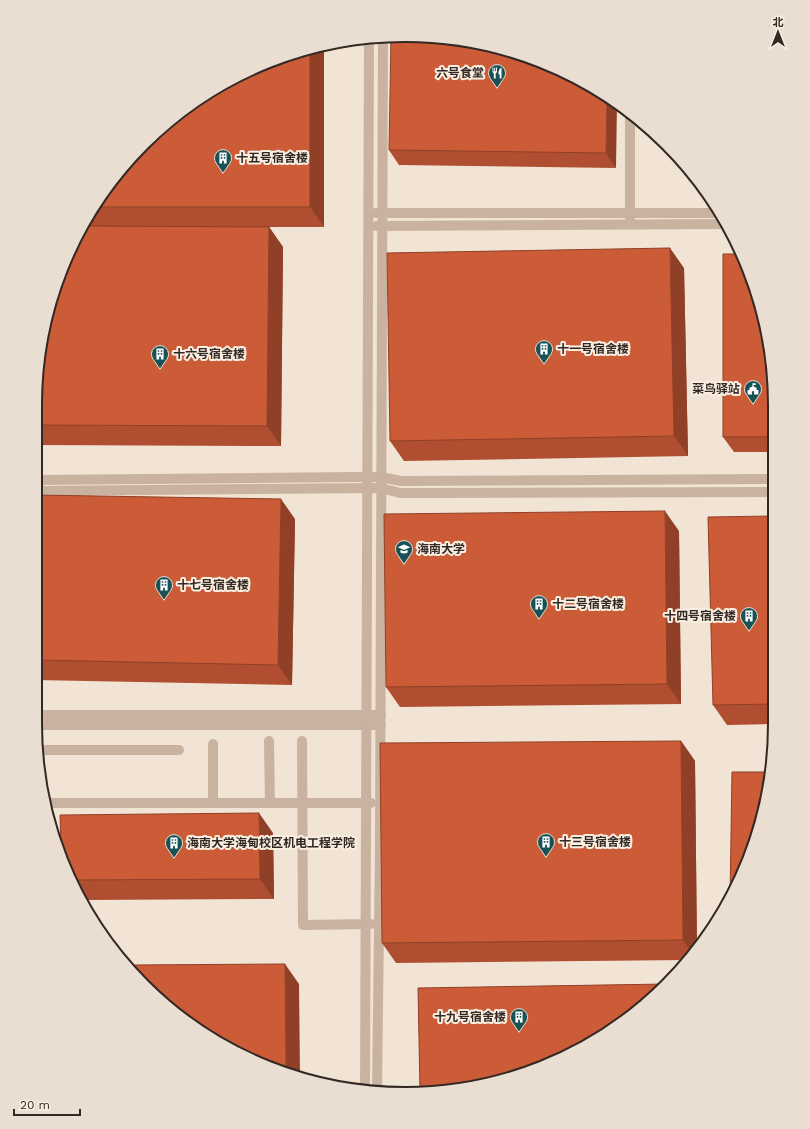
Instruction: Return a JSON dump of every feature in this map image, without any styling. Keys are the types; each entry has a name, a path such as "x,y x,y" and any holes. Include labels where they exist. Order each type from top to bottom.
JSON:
{"street":[{"path":"377,1086 381,720 383,43"},
{"path":"365,1085 365,720 369,44"},
{"path":"630,120 630,225"},
{"path":"368,213 713,213"},
{"path":"368,225 719,224"},
{"path":"42,480 366,477 381,477 401,481 768,478"},
{"path":"42,491 381,488 400,493 768,492"},
{"path":"42,715 381,720"},
{"path":"42,726 365,720"},
{"path":"269,741 270,803"},
{"path":"302,741 303,925 379,924"},
{"path":"213,744 213,803"},
{"path":"43,750 179,750"},
{"path":"51,803 380,803"}],"building":[{"name":"六号食堂","path":"391,43 452,45 499,54 522,61 566,79 607,103 606,153 389,150"},
{"name":"十五号宿舍楼","path":"310,54 310,207 101,207 117,184 148,148 203,103 244,79 288,61"},
{"name":"十六号宿舍楼","path":"89,226 269,227 267,426 42,425 45,358 54,311 61,288 79,244"},
{"name":"十一号宿舍楼","path":"670,248 674,436 390,441 387,253"},
{"name":"菜鸟驿站","path":"723,254 735,254 749,288 761,334 767,381 768,437 723,437"},
{"name":"十七号宿舍楼","path":"42,495 281,499 278,665 42,660"},
{"name":"十二号宿舍楼","path":"665,511 667,684 386,687 384,514"},
{"name":"十四号宿舍楼","path":"768,516 768,704 713,705 708,517"},
{"name":"十三号宿舍楼","path":"681,741 683,940 382,943 380,743"},
{"path":"732,772 765,772 756,818 749,841 730,886"},
{"name":"海南大学海甸校区机电工程学院","path":"259,813 260,879 77,880 61,840 60,815"},
{"path":"285,964 286,1067 244,1050 203,1026 166,997 148,981 134,965"},
{"name":"十九号宿舍楼","path":"658,984 607,1026 566,1050 522,1068 499,1075 452,1084 420,1086 418,988"}],"place":[{"name":"六号食堂","path":"497,88"},
{"name":"十五号宿舍楼","path":"223,173"},
{"name":"十一号宿舍楼","path":"544,364"},
{"name":"十六号宿舍楼","path":"160,369"},
{"name":"菜鸟驿站","path":"753,404"},
{"name":"海南大学","path":"404,564"},
{"name":"十七号宿舍楼","path":"164,600"},
{"name":"十二号宿舍楼","path":"539,619"},
{"name":"十四号宿舍楼","path":"749,631"},
{"name":"十三号宿舍楼","path":"546,857"},
{"name":"海南大学海甸校区机电工程学院","path":"174,858"},
{"name":"十九号宿舍楼","path":"519,1032"}]}
